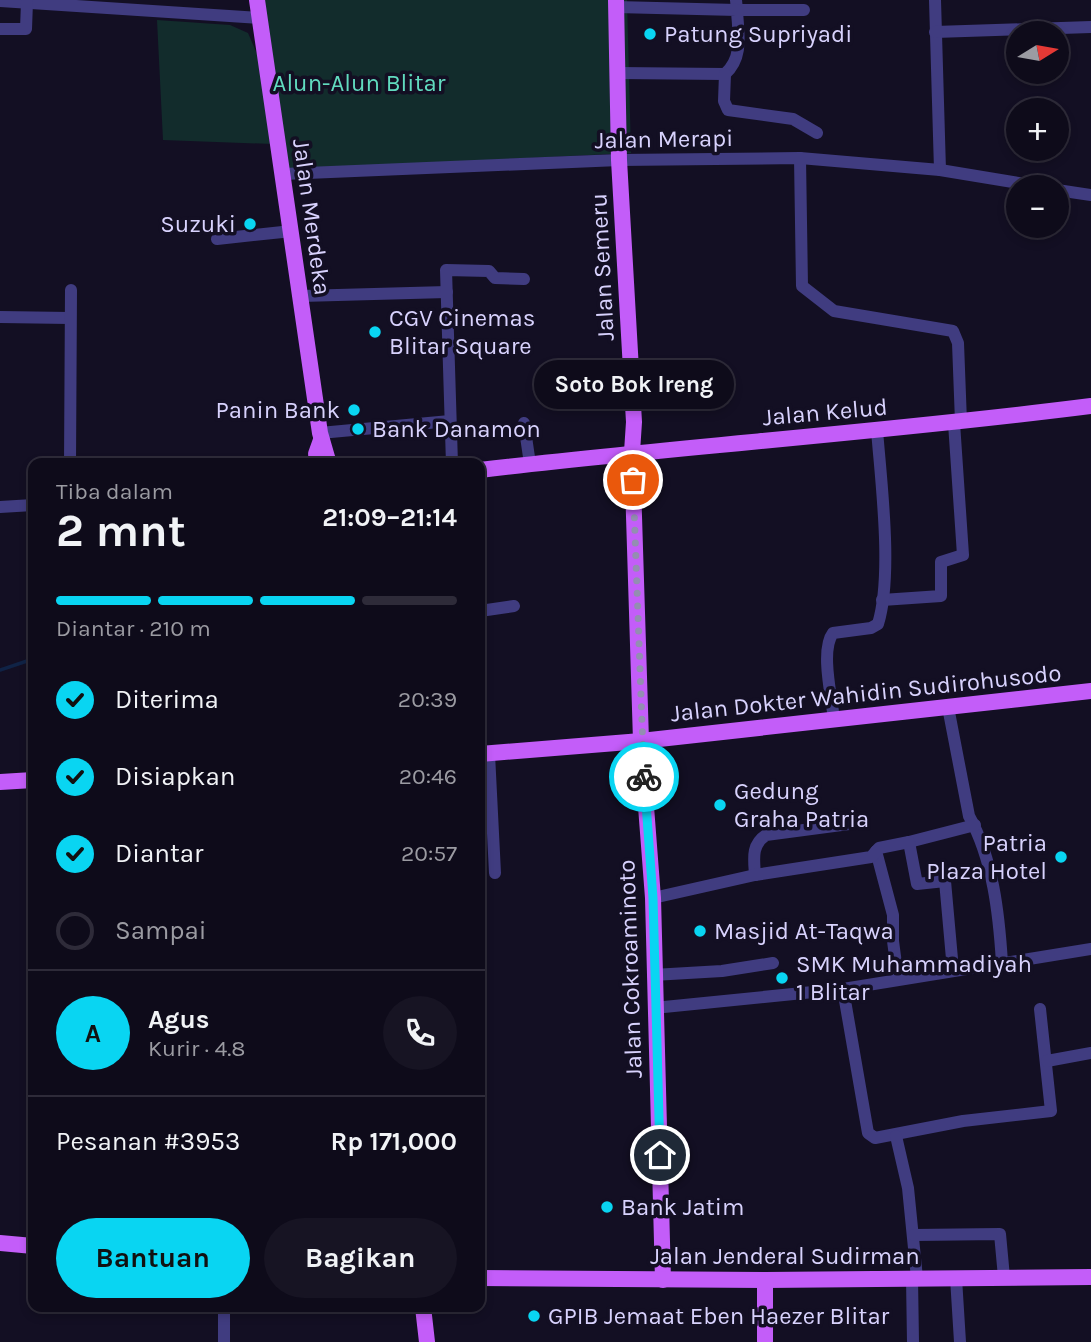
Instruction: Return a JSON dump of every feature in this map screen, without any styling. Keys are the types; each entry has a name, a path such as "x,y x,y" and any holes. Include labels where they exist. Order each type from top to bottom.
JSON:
{"main road":[{"name":"Jalan Merdeka","path":"257,0 321,437 327,458"},
{"name":"Jalan Semeru","path":"616,3 619,160 634,422 632,452 641,741"},
{"name":"Jalan Kelud","path":"485,469 632,452 957,423 1091,406"},
{"name":"Jalan Merdeka","path":"317,458 321,437"},
{"name":"Jalan Dokter Wahidin Sudirohusodo","path":"485,754 641,741 1091,691"},
{"name":"Jalan Cokroaminoto","path":"641,741 653,898 653,1008 663,1280"},
{"path":"0,782 28,780"},
{"path":"0,1243 28,1246"},
{"name":"Jalan Jenderal Sudirman","path":"485,1278 765,1280 1091,1277"},
{"path":"765,1280 765,1342"},
{"path":"424,1312 427,1342"}],"street":[{"path":"935,0 940,170"},
{"path":"0,1 259,18"},
{"path":"0,29 26,29 27,2"},
{"path":"616,3 736,5 804,10"},
{"path":"736,5 737,57 725,74 724,102 728,110 793,119 817,133"},
{"path":"935,32 1091,27"},
{"path":"618,73 725,74"},
{"path":"800,158 802,286 834,311 953,331 958,343 957,423 963,555 941,562 941,596 882,600"},
{"name":"Jalan Merapi","path":"284,174 619,160 800,158 940,170 1006,181"},
{"path":"1069,192 1091,195"},
{"path":"217,239 292,231"},
{"path":"452,458 446,270 489,271 495,278 524,279"},
{"path":"69,458 71,290"},
{"path":"301,296 447,292"},
{"path":"0,317 71,318"},
{"path":"321,437 450,421"},
{"path":"524,423 530,464"},
{"path":"834,720 827,650 829,638 833,633 877,625 882,600 883,504 877,430"},
{"path":"0,507 28,505"},
{"path":"485,610 514,606"},
{"path":"948,707 969,816 975,825 992,881 1002,963"},
{"path":"485,765 495,873"},
{"path":"755,875 754,850 766,835 849,824"},
{"path":"653,898 755,875 871,857 876,851 975,825"},
{"path":"909,842 917,884 944,881 953,970"},
{"path":"876,851 893,915 898,979"},
{"path":"653,1008 844,989 1091,949"},
{"path":"653,975 722,971 773,963"},
{"path":"844,989 868,1133 875,1138 962,1121 1049,1113 1052,1107 1040,1009"},
{"path":"1047,1061 1091,1053"},
{"path":"896,1136 915,1235 913,1342"},
{"path":"915,1235 1000,1234 1003,1277"},
{"path":"956,1278 960,1342"},
{"path":"224,1312 224,1342"}],"green space":[{"name":"Alun-Alun Blitar","path":"262,0 627,0 631,153 287,170"},
{"path":"157,20 230,25 248,33 261,63 273,144 163,140"}],"waterway":[{"path":"0,670 28,661"}],"way so far":[{"path":"633,480 644,777"}],"place":[{"name":"Patung Supriyadi","path":"650,34"},
{"name":"Suzuki","path":"250,224"},
{"name":"CGV Cinemas Blitar Square","path":"375,332"},
{"name":"Panin Bank","path":"354,410"},
{"name":"Bank Danamon","path":"358,429"},
{"name":"Soto Bok Ireng","path":"633,480"},
{"name":"Gedung Graha Patria","path":"720,805"},
{"name":"Patria Plaza Hotel","path":"1061,857"},
{"name":"Masjid At-Taqwa","path":"700,931"},
{"name":"SMK Muhammadiyah 1 Blitar","path":"782,978"},
{"name":"Bank Jatim","path":"607,1207"},
{"name":"GPIB Jemaat Eben Haezer Blitar","path":"534,1316"}],"route":[{"path":"644,777 653,898 653,1008 660,1155"}]}
